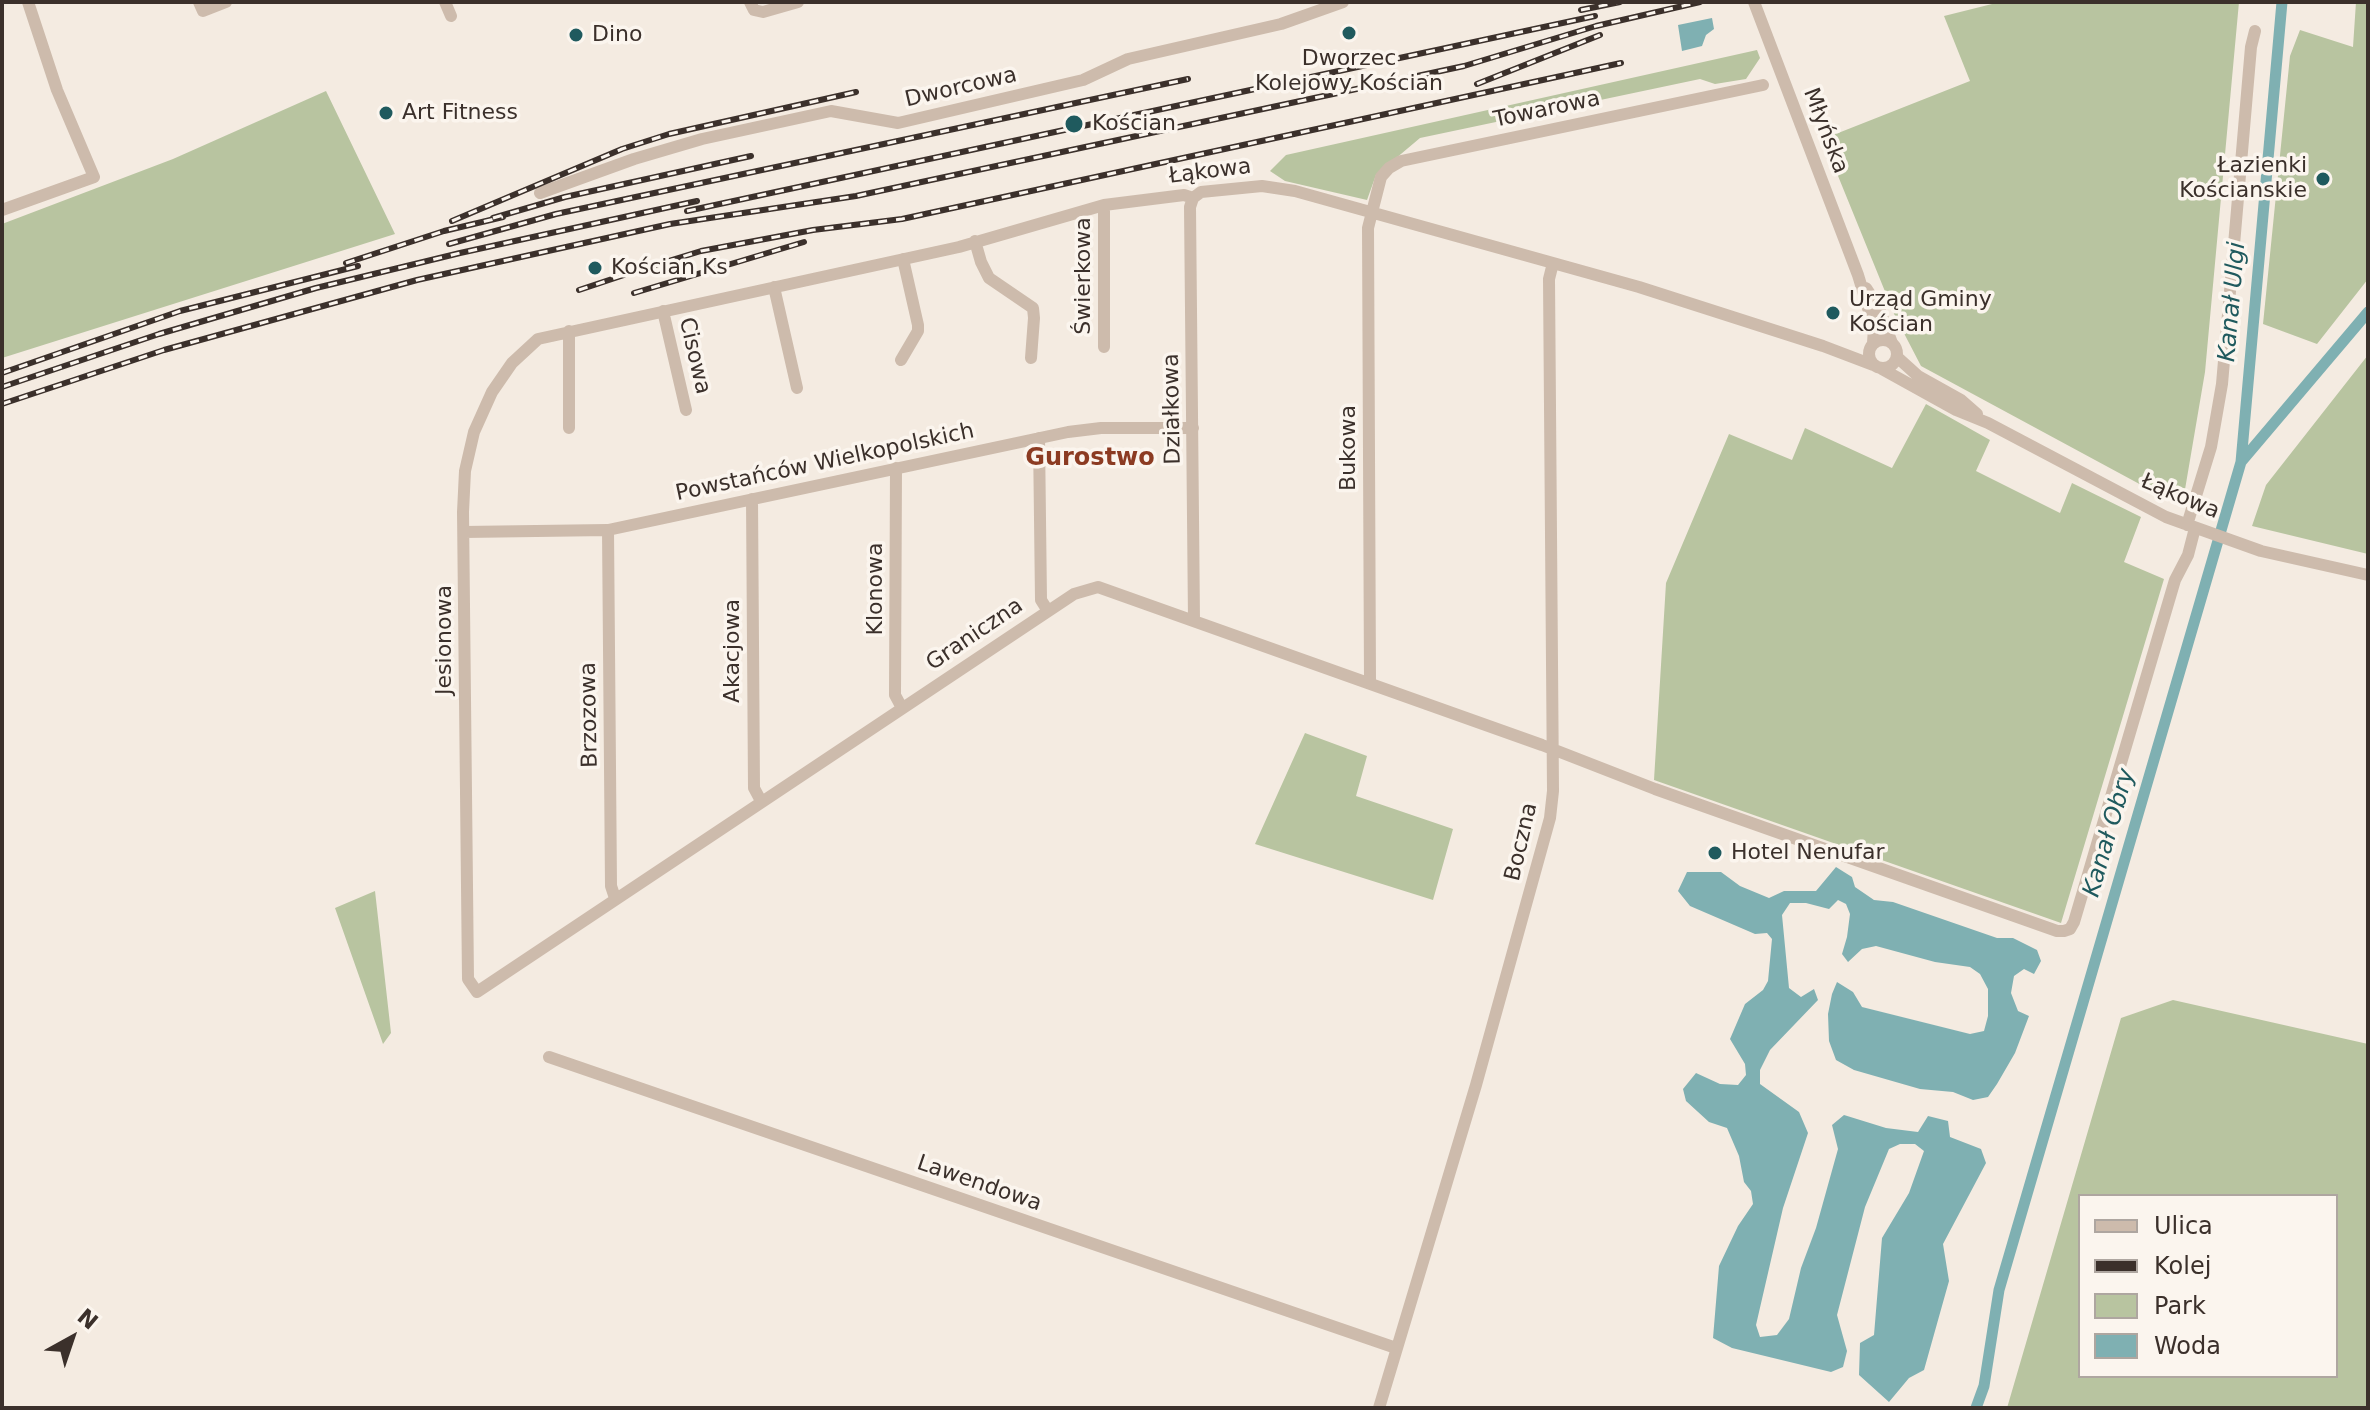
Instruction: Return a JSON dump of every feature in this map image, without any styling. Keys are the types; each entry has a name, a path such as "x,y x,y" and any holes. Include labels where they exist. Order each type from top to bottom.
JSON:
{"street":[{"path":"2,210 94,177 57,90 28,2"},
{"path":"199,2 203,11 226,2"},
{"path":"445,2 451,16"},
{"path":"750,2 754,10 763,12 798,2"},
{"name":"Dworcowa","path":"540,193 634,159 702,139 831,111 898,123 1083,80 1128,59 1281,24 1343,2"},
{"name":"Młyńska","path":"1754,2 1858,275 1874,328 1872,345"},
{"path":"2194,528 2222,384 2251,47 2255,31"},
{"name":"Towarowa","path":"1371,212 1381,177 1401,161 1763,85"},
{"name":"Łąkowa","path":"569,331 903,259 1104,205 1184,195 1193,198 1201,192 1239,187 1276,186 1676,299 1847,354 2194,528 2242,544 2368,575"},
{"name":"Działkowa","path":"1193,198 1190,207 1194,620"},
{"name":"Świerkowa","path":"1104,205 1104,347"},
{"name":"Bukowa","path":"1370,683 1368,228 1371,212"},
{"path":"975,241 989,278 1033,308 1031,358"},
{"path":"901,360 918,331 903,259"},
{"name":"Boczna","path":"1379,1408 1476,1085 1550,818 1553,748 1549,279 1553,263"},
{"name":"Młyńska","path":"1858,275 1879,308 1892,343"},
{"path":"774,287 797,388"},
{"name":"Cisowa","path":"663,311 686,410"},
{"path":"569,331 569,428"},
{"name":"Jesionowa","path":"477,992 468,979 464,492 468,451 492,392 512,363 534,341 569,331"},
{"path":"1847,354 1883,339 1892,343 1897,357 1892,365 1878,367 1868,356 1872,345"},
{"name":"Łąkowa","path":"1897,357 1918,376 1961,400 1988,423"},
{"name":"Powstańców Wielkopolskich","path":"464,532 608,530 1039,438 1101,428 1193,428"},
{"path":"1039,438 1041,600 1048,611"},
{"name":"Klonowa","path":"896,468 895,695 902,708"},
{"name":"Akacjowa","path":"752,499 754,788 761,801"},
{"name":"Graniczna","path":"477,992 1074,594 1098,587 2057,931 2070,929 2175,580 2188,555 2194,528"},
{"name":"Brzozowa","path":"608,530 611,886 615,898"},
{"name":"Lawendowa","path":"549,1057 1396,1348"}],"green space":[{"path":"2000,2 2239,2 2205,372 2182,507 1921,366 1895,316 1823,139 1970,81 1944,16"},
{"name":"Łazienki Kościanskie","path":"2356,2 2368,2 2368,279 2317,344 2263,324 2290,56 2300,30 2353,47"},
{"path":"1757,50 1760,58 1746,79 1715,84 1700,79 1420,138 1376,175 1367,200 1285,181 1270,171 1286,155"},
{"path":"326,91 395,234 2,358 2,224 173,159"},
{"path":"2368,355 2368,554 2252,526 2266,485"},
{"path":"1926,404 1990,440 1976,471 2060,513 2072,483 2141,517 2124,562 2164,579 2061,923 1654,780 1666,583 1729,434 1792,460 1805,428 1892,468"},
{"path":"1305,733 1367,756 1356,796 1453,829 1433,900 1255,844"},
{"path":"375,891 391,1033 383,1044 335,908"},
{"path":"2173,1000 2368,1044 2368,1408 2007,1408 2121,1018"}],"water":[{"path":"1712,18 1714,29 1706,35 1702,46 1682,51 1678,25"},
{"path":"1836,867 1852,877 1855,887 1874,900 1893,902 1997,938 2013,938 2037,950 2041,961 2034,974 2024,969 2014,976 2011,993 2018,1011 2029,1016 2015,1053 1997,1084 1988,1097 1973,1100 1953,1092 1920,1089 1854,1070 1836,1060 1829,1041 1828,1014 1837,982 1853,992 1862,1007 1970,1034 1984,1031 1988,1016 1988,989 1980,974 1970,967 1935,962 1876,946 1862,949 1848,962 1842,954 1850,914 1846,904 1838,900 1829,909 1806,903 1790,903 1782,915 1789,988 1801,997 1814,989 1818,1000 1770,1050 1760,1070 1760,1084 1799,1112 1808,1133 1783,1208 1756,1325 1760,1337 1777,1335 1789,1319 1801,1268 1816,1228 1838,1149 1832,1125 1844,1115 1886,1128 1918,1132 1928,1116 1948,1121 1950,1137 1981,1149 1986,1163 1943,1244 1949,1281 1924,1370 1909,1378 1889,1402 1859,1375 1860,1343 1874,1335 1882,1238 1909,1193 1924,1151 1915,1144 1900,1144 1889,1149 1865,1207 1837,1315 1847,1351 1843,1367 1831,1372 1732,1348 1713,1338 1719,1266 1738,1226 1753,1204 1751,1191 1744,1182 1739,1156 1727,1128 1709,1122 1686,1101 1683,1089 1696,1073 1720,1084 1738,1085 1746,1075 1745,1064 1730,1039 1745,1004 1763,990 1768,981 1772,939 1767,933 1755,934 1690,906 1678,891 1687,872 1721,872 1740,886 1769,898 1784,891 1816,891"}],"waterway":[{"name":"Kanał Ulgi","path":"2241,462 2282,2"},
{"name":"Kanał Obry","path":"1976,1408 1984,1386 1999,1290 2241,462 2368,312"}],"railway":[{"path":"1581,10 1620,2"},
{"path":"2,404 164,350 417,280 670,224 856,196 1464,66 1596,26 1700,2"},
{"path":"687,211 1595,16"},
{"path":"1477,84 1600,35"},
{"path":"649,267 701,251 813,230 902,219 1621,63"},
{"path":"449,244 556,214 1188,79"},
{"path":"452,221 622,149 669,134 856,92"},
{"path":"493,218 565,197 751,156"},
{"path":"2,387 159,334 316,288 697,201"},
{"path":"346,263 444,231 503,217"},
{"path":"634,293 804,242"},
{"path":"2,373 180,311 358,266"},
{"path":"579,290 624,275"}],"place":[{"name":"Dworzec Kolejowy Kościan","path":"1349,33"},
{"name":"Dino","path":"576,35"},
{"name":"Art Fitness","path":"386,113"},
{"name":"Kościan","path":"1074,124"},
{"name":"Łazienki Kościanskie","path":"2323,179"},
{"name":"Kościan Ks","path":"595,268"},
{"name":"Urząd Gminy Kościan","path":"1833,313"},
{"name":"Hotel Nenufar","path":"1715,853"}],"district":[{"name":"Gurostwo","path":"1090,459"}]}
